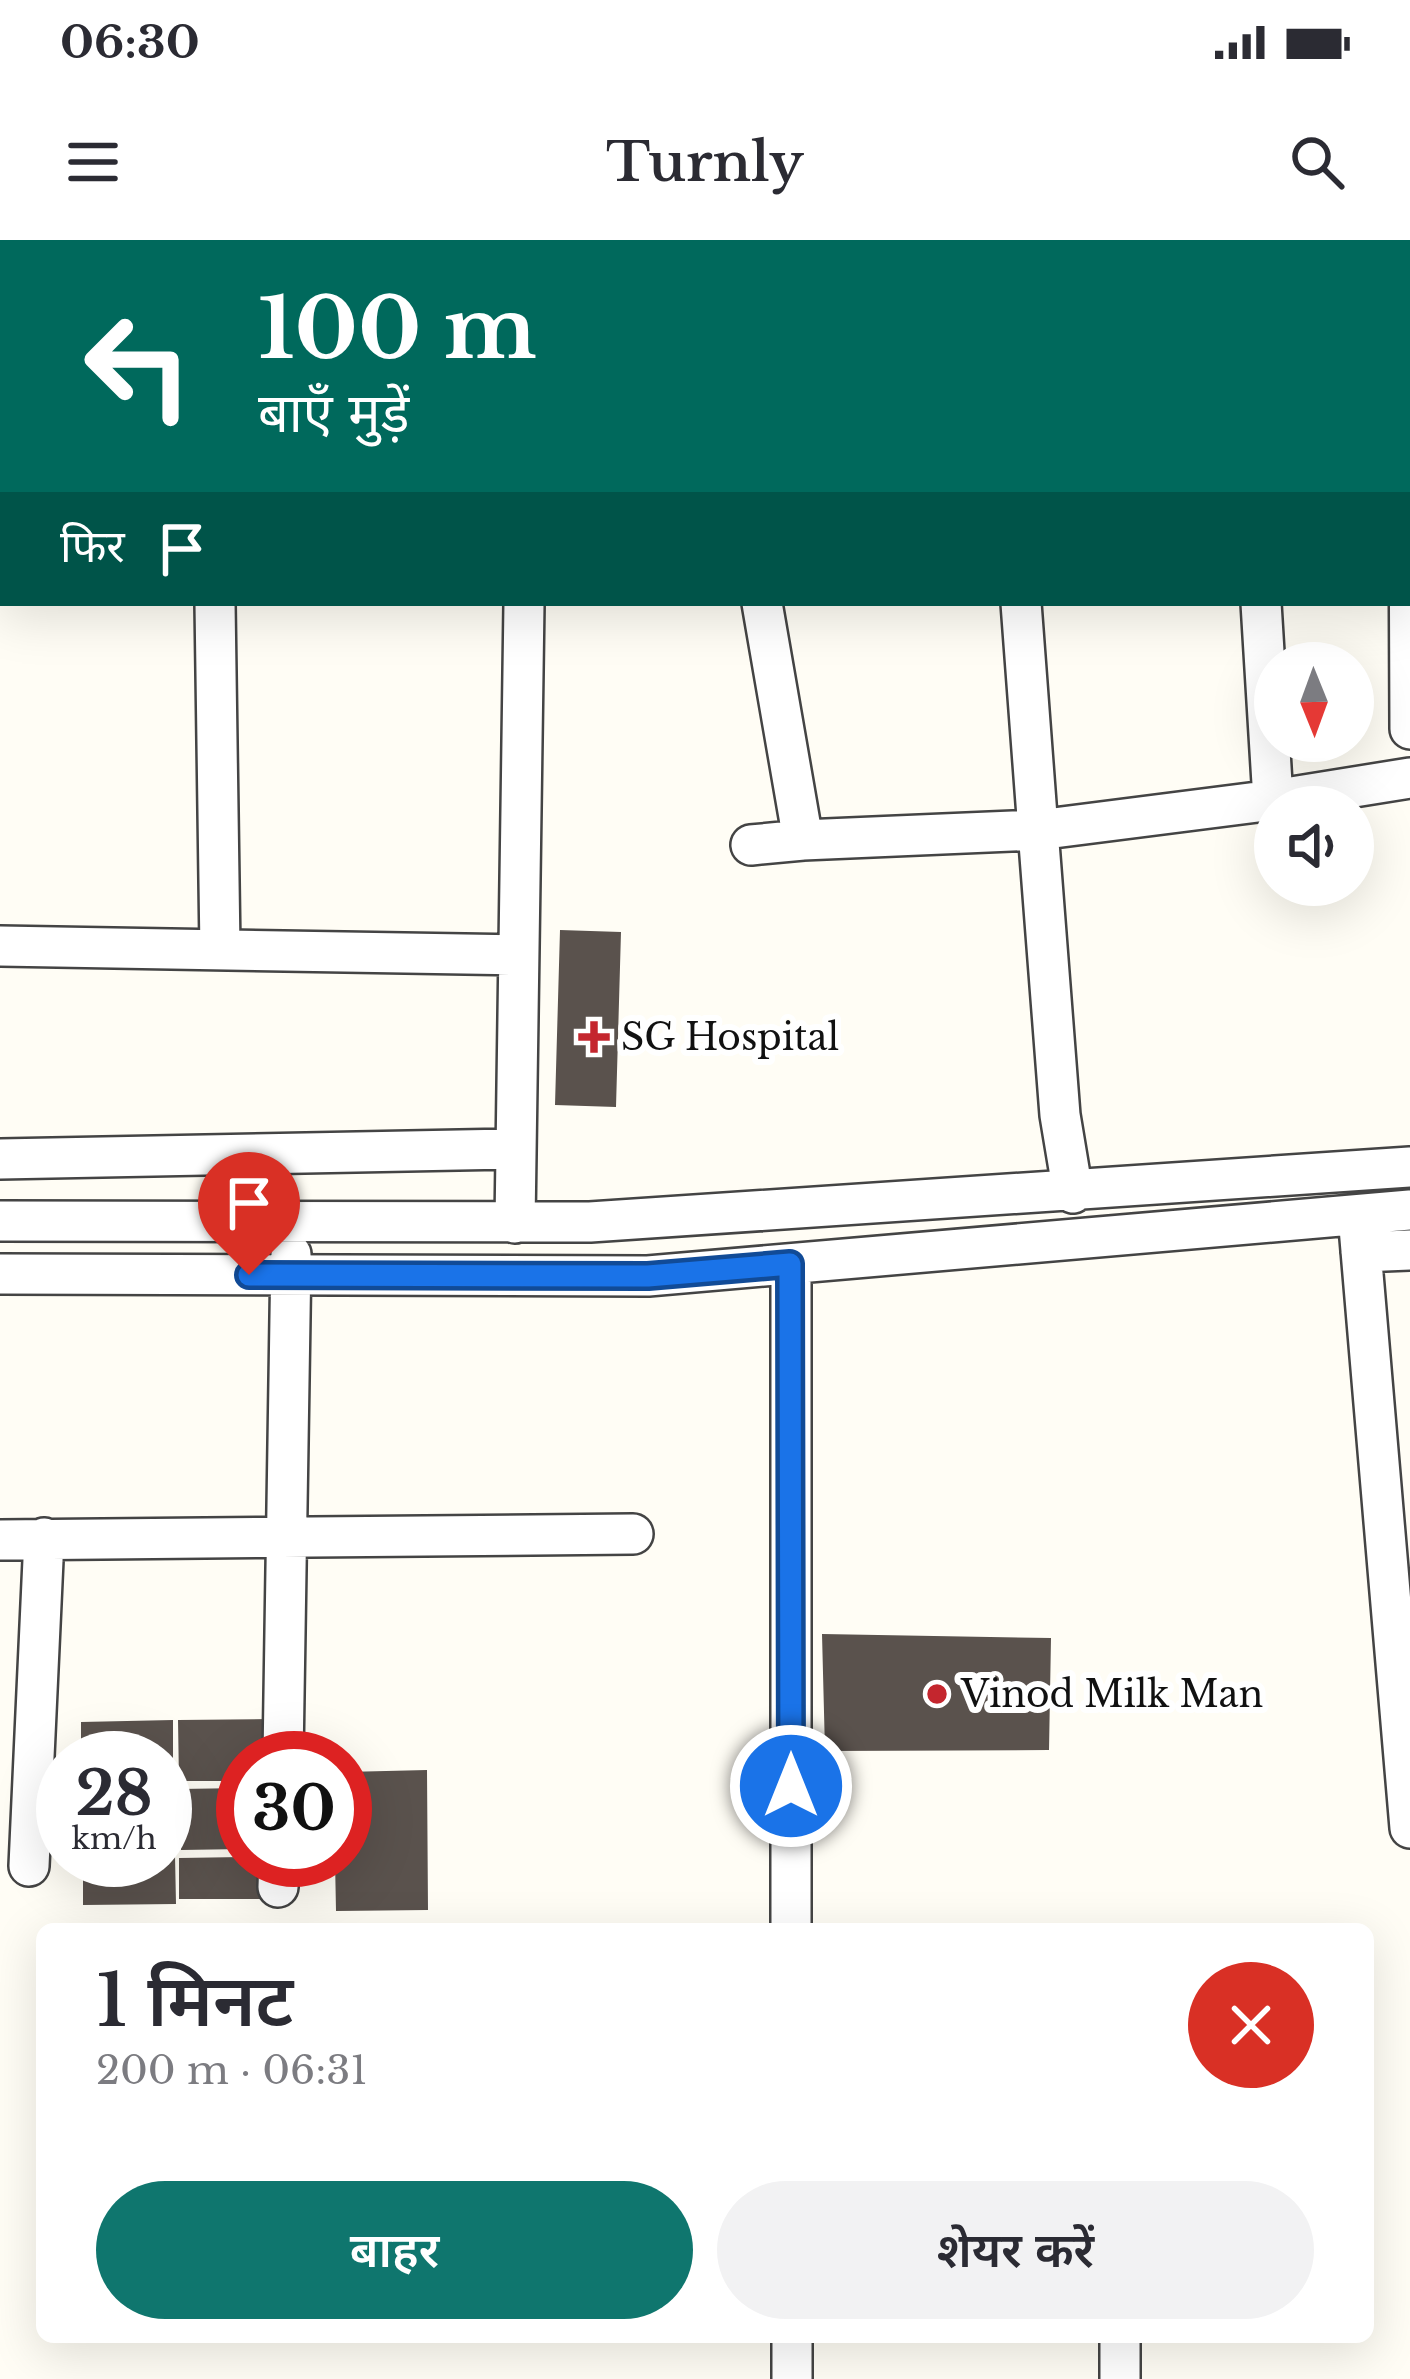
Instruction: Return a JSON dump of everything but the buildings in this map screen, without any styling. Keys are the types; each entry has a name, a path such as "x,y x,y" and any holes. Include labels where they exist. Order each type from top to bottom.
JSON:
{"street":[{"path":"215,606 220,950"},
{"path":"515,1222 524,606"},
{"path":"763,606 803,840"},
{"path":"1021,606 1060,1115 1073,1193"},
{"path":"1261,606 1272,786"},
{"path":"1409,606 1410,729"},
{"path":"1360,786 1410,778"},
{"path":"751,845 1038,830 1254,802"},
{"path":"0,946 518,956"},
{"path":"0,1159 516,1149"},
{"path":"0,1221 515,1222 1073,1193 1410,1167"},
{"path":"1360,1234 1410,1210"},
{"path":"283,1731 292,1222"},
{"path":"1360,1234 1396,1492 1410,1828"},
{"path":"0,1274 648,1276 790,1264 1360,1234 1410,1250"},
{"path":"790,1264 791,1923"},
{"path":"0,1540 633,1534"},
{"path":"29,1865 44,1538"},
{"path":"792,2343 792,2379"},
{"path":"1120,2343 1120,2379"}],"place":[{"name":"SG Hospital","path":"594,1037"},
{"name":"Vinod Milk Man","path":"937,1694"}],"route":[{"path":"249,1275 648,1276 790,1264 791,1786"}]}
